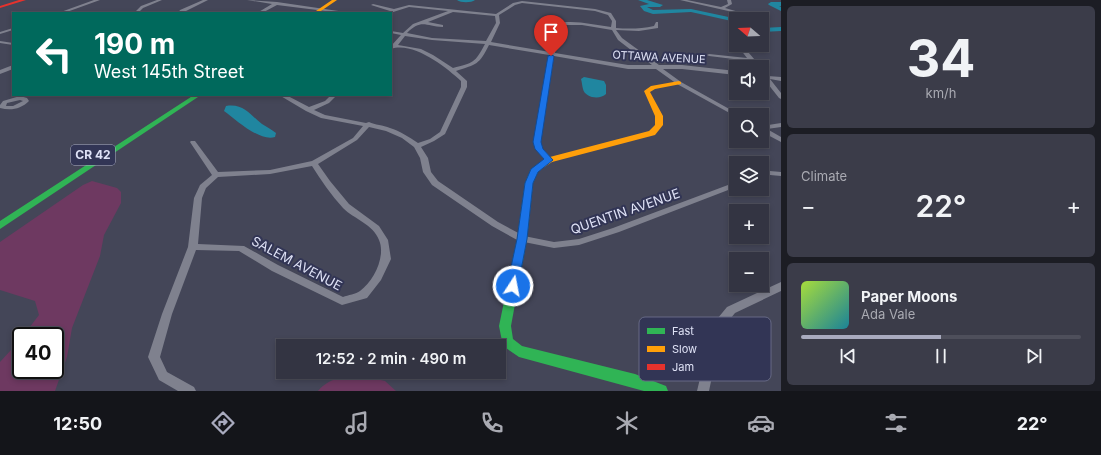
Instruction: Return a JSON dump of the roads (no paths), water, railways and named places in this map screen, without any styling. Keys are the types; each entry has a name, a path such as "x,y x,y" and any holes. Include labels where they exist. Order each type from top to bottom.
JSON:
{"main road":[{"path":"0,7 24,0"},
{"path":"322,11 335,0"},
{"path":"322,11 342,0"},
{"path":"661,391 635,381 519,351 507,342 505,326 522,239 529,183 534,171 549,160 652,133 659,126 659,116 647,90 658,85 679,83"},
{"name":"CR 42","path":"0,215 185,96"},
{"name":"CR 42","path":"0,226 196,96"}],"street":[{"path":"63,12 98,0"},
{"path":"138,11 142,7 160,0"},
{"path":"182,12 206,0"},
{"path":"249,0 336,12"},
{"path":"682,0 737,12"},
{"path":"722,8 730,4 729,0"},
{"path":"388,12 409,6 497,15 514,4 522,2 595,10 610,14 614,21 612,28 620,39 679,83 729,111"},
{"path":"261,12 277,3"},
{"path":"373,5 392,10"},
{"path":"393,47 402,35 423,22 451,11"},
{"path":"452,70 473,64 480,58 498,23 497,15"},
{"path":"423,22 441,26"},
{"path":"549,160 539,149 537,142 555,27 561,24 650,29 656,27 657,23"},
{"path":"0,33 12,29"},
{"name":"OTTAWA AVENUE","path":"392,32 432,39 488,42 628,67 698,68 729,72"},
{"path":"0,42 12,44"},
{"path":"393,47 419,50 452,70 464,81 464,87 443,133 432,140 416,146"},
{"path":"615,51 636,50"},
{"path":"746,52 753,60"},
{"path":"709,55 753,60"},
{"path":"0,72 12,68"},
{"path":"769,78 781,79"},
{"path":"769,83 781,97"},
{"name":"QUENTIN AVENUE","path":"284,96 323,117 388,128 416,146 424,158 427,172 435,183 495,224 522,239 554,245 578,242 616,230 729,187"},
{"path":"308,110 327,102 333,96"},
{"path":"190,391 162,376 154,356 166,314 193,247 198,198 203,187 216,175 270,172 314,163 355,139 369,124"},
{"path":"769,128 781,125"},
{"path":"769,133 781,140"},
{"path":"192,142 216,175"},
{"name":"SALEM AVENUE","path":"193,247 240,248 275,268 342,301 362,295 378,277 386,259 384,240 376,228 346,206 327,183 314,163"},
{"path":"769,173 781,174"},
{"path":"725,317 731,310 781,286"},
{"path":"703,391 705,381"}],"water":[{"path":"584,77 604,81 606,85 606,94 600,97 593,97 584,92 581,79"},
{"path":"226,106 238,106 246,110 262,124 276,133 275,137 269,138 262,136 248,129 224,111"}],"waterway":[{"path":"460,0 472,0"},
{"path":"641,0 660,5 643,6 649,11 653,12 691,10 729,18"},
{"path":"781,4 771,4 781,9"},
{"path":"769,30 781,29"}]}
